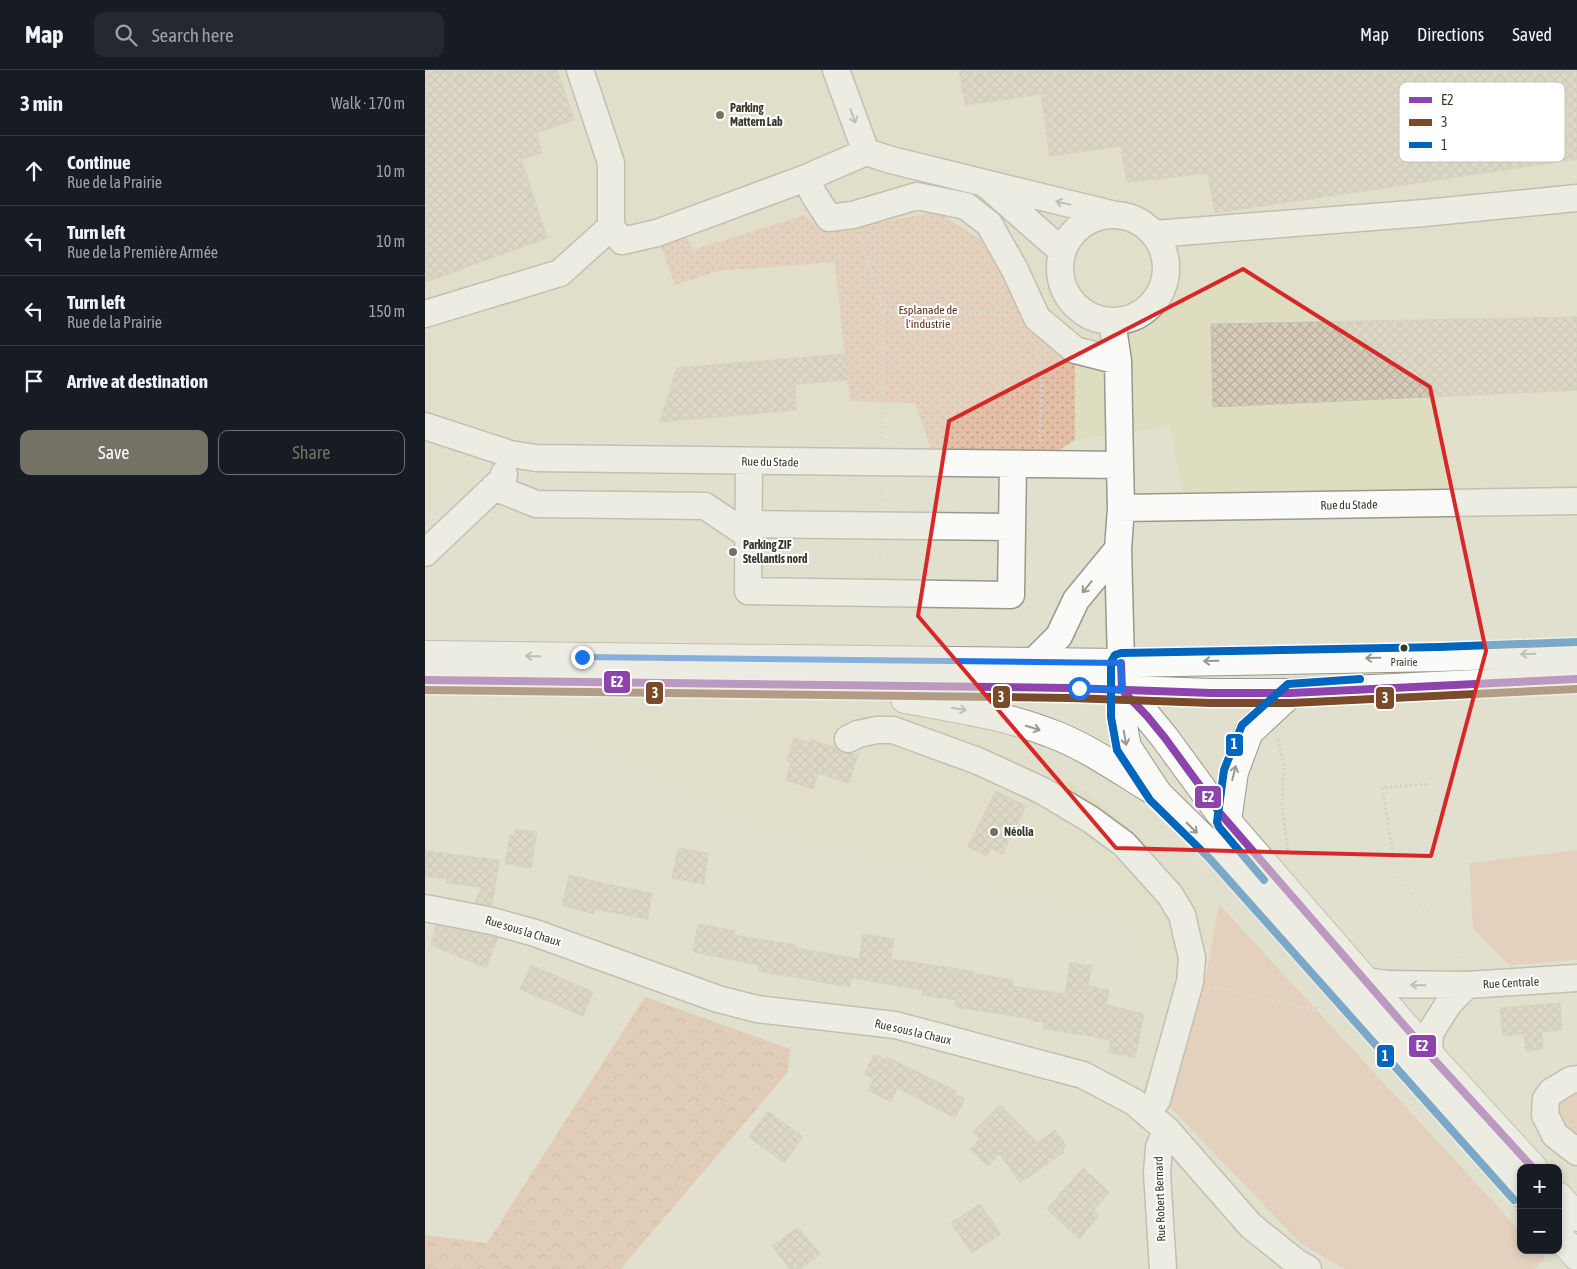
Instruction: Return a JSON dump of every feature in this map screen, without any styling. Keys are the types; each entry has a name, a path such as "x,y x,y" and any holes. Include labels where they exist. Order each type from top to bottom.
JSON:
{"main road":[{"path":"425,680 578,669 1033,662 1121,663 1439,657 1577,652"},
{"path":"425,655 578,669 825,685 1291,693 1577,680"},
{"path":"1121,663 1121,716 1127,747 1158,794 1217,852 1517,1189"},
{"path":"825,685 986,713 1051,733 1097,757 1158,794"},
{"path":"1122,690 1165,738 1227,821 1429,1054 1529,1164"},
{"path":"1227,821 1234,772 1249,732 1291,693"},
{"path":"1562,1239 1577,1256"}],"street":[{"path":"580,70 611,163 611,227 622,241 657,233 806,178 866,152 986,184 1111,214 1127,216 1141,223 1154,234 1163,249 1166,265 1164,282 1157,298 1145,310 1129,318 1112,321 1096,318 1081,310 1069,299 1062,284 1059,267 1062,251 1070,236 1081,225 1095,217 1111,214"},
{"path":"836,70 866,152"},
{"path":"806,178 814,195 829,218 853,215 917,196 966,206 989,224 1015,270 1037,318 1075,350 1118,361"},
{"path":"986,184 1062,251"},
{"path":"1154,234 1424,213 1577,198"},
{"path":"425,314 560,273 611,227"},
{"path":"1112,321 1118,361 1121,508 1118,549 1121,663"},
{"name":"Rue du Stade","path":"425,426 511,454 536,458 1120,465"},
{"path":"425,553 503,478 511,454"},
{"path":"749,462 748,591 1011,594 1013,464"},
{"path":"494,486 536,504 705,506 749,529 1012,527"},
{"name":"Rue du Stade","path":"1121,508 1577,501"},
{"path":"1033,662 1059,636 1076,600 1118,549"},
{"path":"848,739 858,734 877,730 893,730 978,761 1043,791 1090,819 1125,844 1170,895 1182,915 1192,958 1190,982 1157,1100 1147,1112"},
{"name":"Rue sous la Chaux","path":"425,908 493,921 535,933 718,999 757,1009 895,1025 1083,1075 1134,1102 1147,1112 1167,1130 1251,1226 1296,1262 1308,1269"},
{"name":"Rue Centrale","path":"1429,1054 1430,1033 1449,1003 1467,985 1577,978"},
{"path":"1365,981 1387,984 1467,985"},
{"path":"1577,1079 1571,1080 1551,1092 1546,1099 1545,1115 1555,1135 1577,1152"},
{"name":"Rue Robert Bernard","path":"1163,1269 1157,1173 1159,1147 1167,1130"}],"path":[{"path":"853,215 883,310 881,442"},
{"path":"883,310 987,312 1013,318"},
{"path":"1033,344 1042,366 1040,444"},
{"path":"1427,784 1382,788 1392,850 1397,871 1414,898 1459,941 1467,985"},
{"path":"1190,982 1315,1010"}],"highlighted area":[{"path":"1243,269 1430,387 1486,651 1431,856 1116,848 918,616 949,421"}],"shaded area":[{"path":"425,70 1577,70 1577,488 1183,497 1170,427 1075,440 967,431 513,441 425,517"},
{"path":"505,704 920,715 1005,747 1083,790 1219,904 1207,971 1178,967 1129,953 1131,926 775,837"}],"green space":[{"name":"Esplanade de l'industrie","path":"938,212 987,244 1042,340 1075,364 1075,440 1054,453 932,452 915,403 851,401 847,380 835,262 718,271 675,285 660,243 685,234 693,250 805,215 817,226 830,231"},
{"path":"1577,850 1577,960 1509,965 1473,928 1469,863"},
{"path":"1219,904 1517,1228 1517,1254 1542,1254 1545,1258 1534,1269 1345,1269 1300,1243 1169,1106 1207,971"},
{"path":"645,997 790,1049 788,1072 621,1269 425,1269 425,1235 487,1243"},
{"path":"1577,1088 1577,1142 1558,1128 1557,1099"}],"building":[{"path":"425,70 557,70 574,120 536,133 542,153 521,159 547,238 425,282"},
{"path":"959,70 1577,70 1577,159 1565,161 1565,82 1399,82 1399,162 1557,162 1215,213 1208,173 1127,182 1121,146 1050,156 1041,94 965,105"},
{"path":"1577,317 1577,390 1213,407 1211,324"},
{"path":"845,354 847,380 795,384 796,410 660,422 677,368"},
{"path":"794,738 810,743 811,740 836,748 840,752 858,755 849,783 818,773 813,789 786,780 791,763 787,761"},
{"name":"Néolia","path":"996,791 1026,806 1002,854 991,848 987,856 968,847"},
{"path":"515,829 537,832 531,868 505,864 510,835 514,836"},
{"path":"678,848 708,853 704,884 672,878"},
{"path":"425,851 499,860 492,906 475,902 482,887 447,883 447,879 425,876"},
{"path":"569,875 652,893 648,919 595,909 594,914 562,905"},
{"path":"698,924 735,931 734,935 796,945 795,948 859,959 863,934 894,939 891,959 973,971 973,973 1013,980 1012,986 1065,994 1070,963 1092,966 1088,986 1109,990 1106,1005 1144,1014 1135,1058 1109,1052 1111,1040 1043,1028 1044,1022 1033,1021 1033,1019 955,1007 956,1000 922,995 923,990 852,978 850,987 758,971 759,965 693,952"},
{"path":"436,925 498,938 486,968 431,945"},
{"path":"531,965 593,992 583,1016 520,989"},
{"path":"1560,1003 1562,1030 1542,1032 1543,1049 1526,1051 1524,1034 1503,1036 1500,1008"},
{"path":"874,1055 886,1060 887,1057 956,1091 955,1094 965,1099 955,1118 897,1088 891,1102 868,1090 874,1079 864,1074"},
{"path":"1000,1105 1038,1143 1055,1130 1067,1146 1062,1150 1064,1152 1020,1183 1000,1154 988,1166 970,1149 980,1139 973,1132"},
{"path":"768,1111 803,1137 784,1163 749,1137"},
{"path":"1083,1168 1109,1192 1094,1210 1099,1215 1079,1239 1047,1209"},
{"path":"980,1204 1001,1234 972,1253 951,1223"},
{"path":"798,1227 820,1254 801,1269 790,1269 772,1246"}],"transit line":[{"name":"1","path":"1514,1200 1210,859 1150,800 1117,750 1111,717 1111,662 1115,655 1121,653 1439,647 1577,642"},
{"name":"E2","path":"1121,663 1122,690 1165,738 1219,812 1429,1054 1529,1164"},
{"name":"1","path":"1264,880 1219,827 1217,822 1224,770 1242,725 1288,684 1360,679"},
{"name":"E2","path":"425,680 1070,688 1211,693 1291,693 1577,679"},
{"name":"3","path":"425,690 1070,698 1211,703 1291,703 1577,689"}],"place":[{"name":"Parking Mattern Lab","path":"720,115"},
{"name":"Parking ZIF Stellantis nord","path":"733,552"},
{"name":"Prairie","path":"1404,648"},
{"name":"Néolia","path":"994,832"}],"route":[{"path":"582,657 1121,663 1122,690 1079,688"}]}
